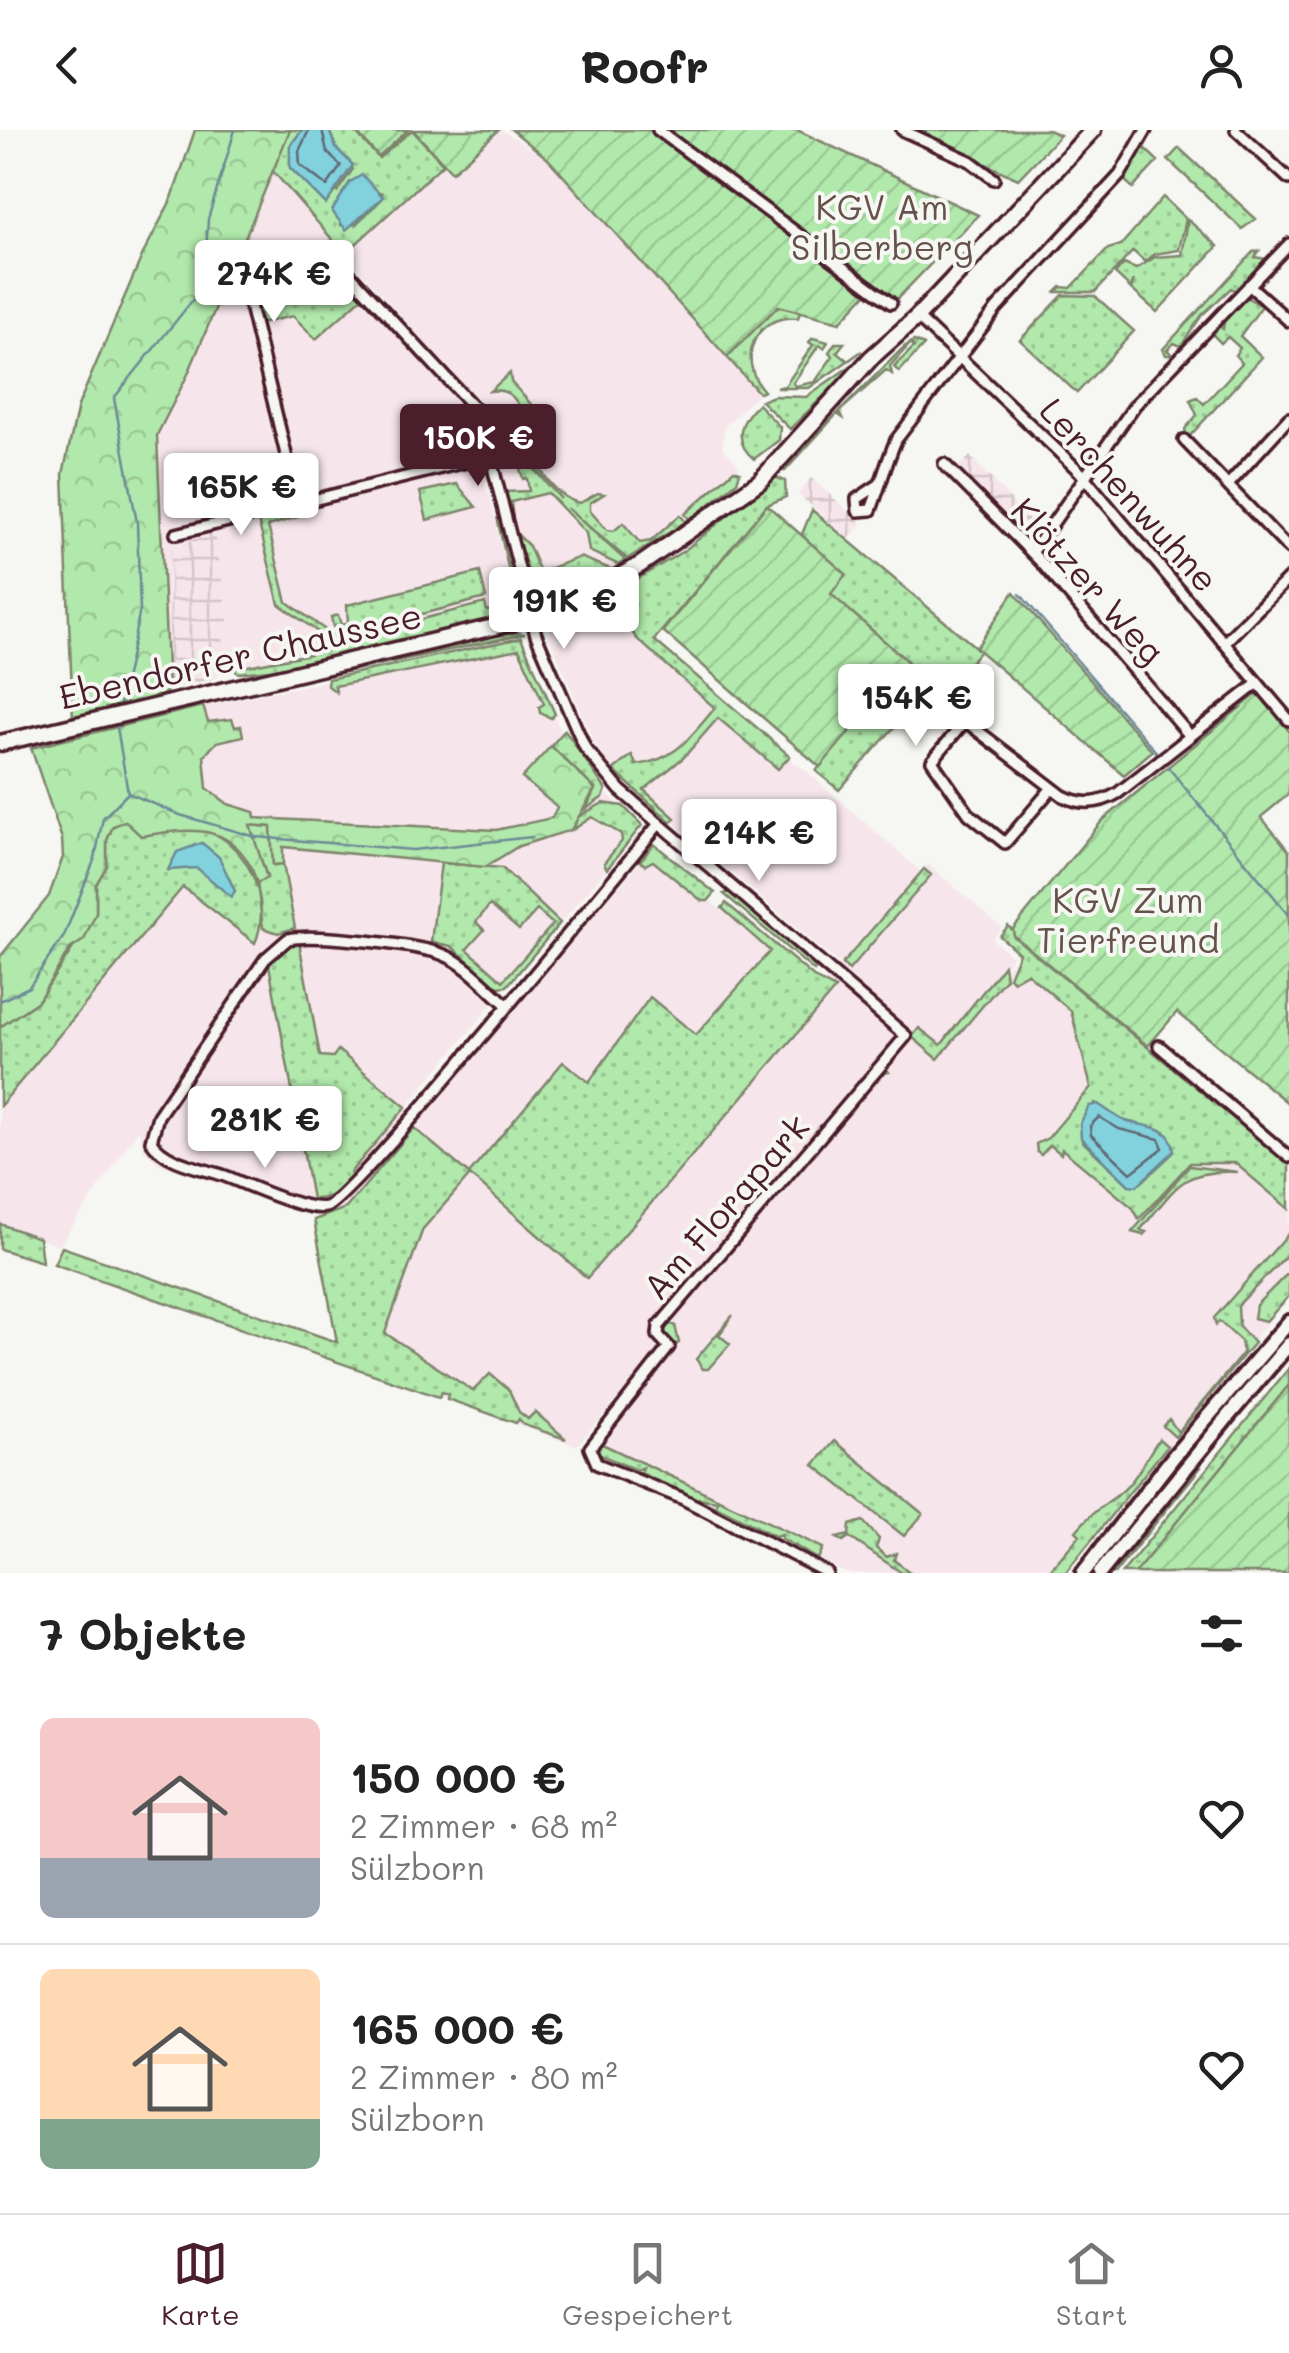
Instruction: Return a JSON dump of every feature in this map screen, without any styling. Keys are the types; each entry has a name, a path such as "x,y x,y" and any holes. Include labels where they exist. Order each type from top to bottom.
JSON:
{"main road":[{"name":"Ebendorfer Chaussee","path":"0,743 530,616 579,598 651,559 770,467 902,327 917,318 1093,130"},
{"path":"1083,1573 1226,1419 1280,1348 1289,1322"},
{"path":"1100,1573 1211,1416 1280,1348"}],"street":[{"path":"658,130 892,303"},
{"path":"902,130 970,161 994,179"},
{"path":"880,484 897,438 958,356 1120,175 1146,130"},
{"path":"1236,130 1289,179"},
{"path":"1032,553 1135,405 1289,244"},
{"path":"298,504 245,287 257,272 320,255 340,259 477,410 530,616 562,700 589,754 620,790 659,824 344,1195 328,1206 273,1194 174,1159 151,1141 158,1116 254,974 274,948 288,939 348,941 438,953 452,959 506,1004"},
{"path":"1249,285 1289,320"},
{"name":"Lerchenwuhne","path":"917,318 1085,477 1289,720"},
{"path":"1228,485 1289,418"},
{"path":"1184,440 1289,549"},
{"path":"176,534 490,456"},
{"name":"Klötzer Weg","path":"944,464 1032,553 1190,736"},
{"path":"1225,642 1289,578"},
{"path":"964,721 1074,802 1094,803 1118,793 1258,683"},
{"path":"972,712 933,764 969,814 1005,843 1052,788"},
{"name":"Am Florapark","path":"659,824 906,1036 659,1326 658,1335 668,1347 595,1438 590,1454 597,1464 681,1498 827,1573"},
{"path":"1159,1046 1289,1157"}],"shaded area":[{"path":"501,130 548,159 759,393 724,427 723,448 738,464 740,477 729,489 610,570 545,595 515,527 491,434 493,409 469,391 345,254 443,164 452,172"},
{"path":"272,170 332,239 323,248 336,264 470,412 515,604 261,667 222,670 218,677 168,690 156,435 188,374"},
{"path":"970,456 1036,527 1022,539 956,469"},
{"path":"811,478 862,523 849,539 798,494"},
{"path":"215,532 228,620 212,679 168,690 171,547"},
{"path":"608,597 637,638 715,707 804,769 920,871 928,864 1002,928 992,939 1012,956 1003,971 1026,947 1289,1164 1289,1297 1064,1573 845,1573 685,1492 594,1454 598,1441 658,1365 650,1360 577,1446 347,1363 319,1218 159,1164 143,1150 139,1129 59,1246 0,1224 0,1106 39,1063 207,788 204,757 217,742 243,736 235,727 208,723 203,706 525,641 563,738 559,753 638,820 640,829 506,988 500,988 473,966 468,977 493,1003 407,1106 416,1124 650,850 810,985 822,986 840,965 644,798 607,762 593,741 549,636 550,626"}],"green space":[{"path":"195,130 290,130 188,374 157,435 168,690 161,697 73,718 63,474 78,406 142,256 172,198"},
{"path":"290,130 302,130 290,146 290,168 313,188 337,192 353,169 336,148 329,130 353,130 379,158 412,130 443,164 345,254 272,170","holes":["350,183 382,193 381,200 356,224 341,225 342,194"]},
{"path":"354,130 408,130 379,157"},
{"path":"413,130 499,130 452,172"},
{"path":"512,130 650,130 868,292 840,322 778,306 727,357 548,159"},
{"name":"KGV Am Silberberg","path":"667,130 797,130 978,215 895,301"},
{"path":"912,130 1048,130 1060,135 1018,179"},
{"path":"1142,146 1158,161 1133,188 1121,177"},
{"path":"1179,148 1256,219 1242,229 1168,160"},
{"path":"1163,197 1186,219 1179,250 1155,254 1145,262 1133,251 1095,292 1056,292 1061,287 1071,288 1108,249 1121,245"},
{"path":"1188,220 1218,246 1157,312 1131,289 1134,280 1130,288 1115,274 1124,264 1136,269 1155,257 1182,255"},
{"path":"1259,251 1255,257 1266,259 1236,291 1231,288 1202,315 1181,346 1174,343 1167,350 1173,355 1166,355 1163,349 1253,252"},
{"path":"323,261 338,266 364,296 316,339 293,316 261,323 252,289 256,280"},
{"path":"1063,295 1095,296 1134,331 1077,393 1020,340"},
{"path":"1246,297 1262,306 1240,336 1262,357 1187,439 1185,429 1197,415 1190,400 1197,397 1204,404 1242,363 1235,355 1240,348 1228,337 1221,343 1212,334 1219,326 1223,329 1224,321"},
{"path":"778,306 800,312 798,318 770,323 754,341 751,366 764,391 759,393 727,357"},
{"path":"813,338 828,342 824,348 819,345 793,383 796,386 815,382 833,356 829,352 835,343 844,343 837,352 848,361 809,388 776,388 785,386 813,345 809,342"},
{"path":"914,341 924,345 899,372 894,367 914,347 911,343 890,366 892,374 886,370 840,411 904,347"},
{"path":"866,355 790,429 761,401 774,396 806,397"},
{"path":"510,373 511,382 548,423 551,419 545,434 531,431 512,396 490,391"},
{"path":"758,404 780,427 779,440 754,459 743,446 741,432 746,417"},
{"path":"495,406 512,411 530,451 557,490 580,503 598,493 604,494 590,503 590,511 607,530 614,531 623,523 640,543 651,541 680,515 686,522 627,559 567,508 625,560 619,565 589,551 586,533 548,493 511,502 513,523 506,492 529,491 527,478 523,479 518,462 500,467 489,420 561,499 492,417"},
{"path":"837,414 785,471 780,471"},
{"path":"734,470 740,472 737,482 690,520 685,514"},
{"path":"775,477 785,481 786,497 767,505 654,640 790,756 778,769 718,718 684,757 644,790 675,818 671,822 613,770 632,755 636,765 672,752 715,708 636,638 608,597 685,550"},
{"path":"457,484 476,507 427,520 420,492"},
{"path":"767,505 846,574 831,594 908,662 820,767 663,631"},
{"path":"296,510 298,517 268,526 287,602 339,640 485,603 487,611 502,607 501,599 514,596 497,517 518,604 498,618 291,668 239,673 232,669 326,651 329,640 279,604 258,520"},
{"path":"812,510 980,651 951,685 940,675 839,790 816,771 908,662 830,594 802,534"},
{"path":"516,533 529,546 540,572 580,557 613,570 542,596 531,581"},
{"path":"480,572 486,598 345,633 333,627 331,617 338,615 341,625 348,623 347,605"},
{"path":"1014,592 1152,751 1124,775 976,648"},
{"path":"525,634 327,676 328,670 406,650"},
{"path":"521,638 555,714 551,718 540,713 539,707 544,704 519,649 335,686 336,692 327,685 328,679"},
{"name":"KGV Zum Tierfreund","path":"1258,693 1289,731 1289,794 1261,817 1289,851 1289,1104 1177,1012 1148,1046 1014,936 1013,929 1102,821"},
{"path":"203,706 208,722 232,719 235,727 241,726 243,736 217,742 204,756 207,788 228,804 254,812 255,818 496,830 552,818 557,807 522,778 551,746 595,789 571,830 519,846 485,867 283,847 283,864 273,865 271,827 250,825 267,878 257,883 249,863 225,839 195,831 141,836 125,821 113,826 107,840 107,866 96,884 96,913 84,940 70,949 38,1001 0,1027 0,957 49,896 63,857 62,839 31,748"},
{"path":"565,730 606,790 603,797 586,809 595,789 551,746"},
{"path":"603,803 623,806 642,825 607,869 604,863 622,841 621,834 592,817 574,829 576,818"},
{"path":"125,820 141,836 196,828 219,836 233,847 253,876 258,892 260,927 255,943 183,887 0,1106 0,1027 38,1001 96,913 96,884 107,866 107,840 113,826"},
{"path":"249,825 271,827 273,865 283,864 295,928 278,933 263,928 257,883 267,877"},
{"path":"654,844 715,893 708,901 702,901 653,861 645,865 640,861"},
{"path":"441,863 502,868 560,923 507,986 498,987 451,946 431,942","holes":["490,905 519,930 537,910 553,924 503,981 467,949 484,930 476,922"]},
{"path":"924,869 931,875 849,970 842,964"},
{"path":"730,892 817,964 814,971 724,894"},
{"path":"726,903 816,979 835,989 587,1278 470,1175 423,1229 385,1333 473,1391 490,1374 509,1390 519,1412 528,1419 535,1412 566,1439 524,1425 519,1419 516,1423 447,1399 448,1394 442,1392 439,1397 54,1264 62,1247 337,1342 314,1220 346,1208 414,1128 469,1174 563,1062 589,1082 650,997 696,1035 770,951 722,908"},
{"path":"1008,926 1015,932 1013,936 1289,1164 1289,1209 1235,1163 1190,1163 1139,1219 1133,1208 1062,1149 1061,1154 1050,1145 1041,1155 1037,1152 1036,1144 1048,1138 1091,1087 1071,1011 1027,973 1013,981 1009,977 1019,953 1000,936","holes":["1095,1103 1122,1120 1165,1131 1174,1152 1141,1183 1129,1185 1082,1141 1081,1122"]},
{"path":"299,942 320,1056 333,1057 338,1050 406,1107 350,1173 353,1178 335,1193 319,1199 312,1199 269,965 287,945"},
{"path":"1004,965 1006,978 938,1059 912,1037 919,1028 941,1045"},
{"path":"885,1067 889,1072 881,1074 669,1324 675,1325 679,1343 674,1346 662,1329"},
{"path":"1189,1166 1238,1172 1191,1178 1140,1230 1146,1232 1143,1235 1132,1232"},
{"path":"0,1224 39,1238 42,1262 0,1249"},
{"path":"1289,1233 1289,1253 1238,1305 1239,1326 1254,1343 1175,1437 1163,1426 1169,1419 1178,1432 1243,1353 1241,1341 1219,1321 1216,1325 1214,1318"},
{"path":"1289,1272 1289,1296 1266,1321 1254,1318 1256,1305"},
{"path":"733,1315 719,1335 730,1344 708,1369 703,1369 696,1359"},
{"path":"1289,1368 1289,1385 1135,1573 1122,1573"},
{"path":"1289,1385 1289,1573 1135,1573"},
{"path":"1159,1439 1167,1446 1065,1573 1042,1572 1049,1571 1080,1535 1076,1531 1126,1487"},
{"path":"835,1441 923,1514 904,1536 814,1465"},
{"path":"598,1442 823,1548 818,1559 781,1538 782,1534 775,1536 716,1506 717,1501 698,1498 818,1561 603,1464 600,1459 652,1479 641,1473 643,1467 636,1470 596,1453"},
{"path":"1196,1463 1201,1467 1115,1573 1106,1573"},
{"path":"863,1521 879,1539 876,1548 887,1557 896,1553 894,1560 911,1573 902,1573 849,1537 843,1541 837,1538 849,1535 850,1525"}],"water":[{"path":"302,130 329,130 336,148 353,165 326,204 290,168 290,146"},
{"path":"362,175 383,197 346,230 332,211 350,182"},
{"path":"202,843 219,857 235,891 231,897 197,868 168,870 177,852"},
{"path":"1098,1104 1125,1121 1163,1131 1172,1142 1174,1151 1137,1186 1129,1185 1081,1138 1080,1124 1089,1106"}],"waterway":[{"path":"119,709 140,610 137,523 114,398 204,286 208,219 235,130"},
{"path":"1020,594 1158,754"},
{"path":"0,1001 29,987 64,936 95,858 103,818 128,793 116,721"},
{"path":"1168,767 1289,915"},
{"path":"128,793 180,815 256,837 413,850 532,837"}]}
